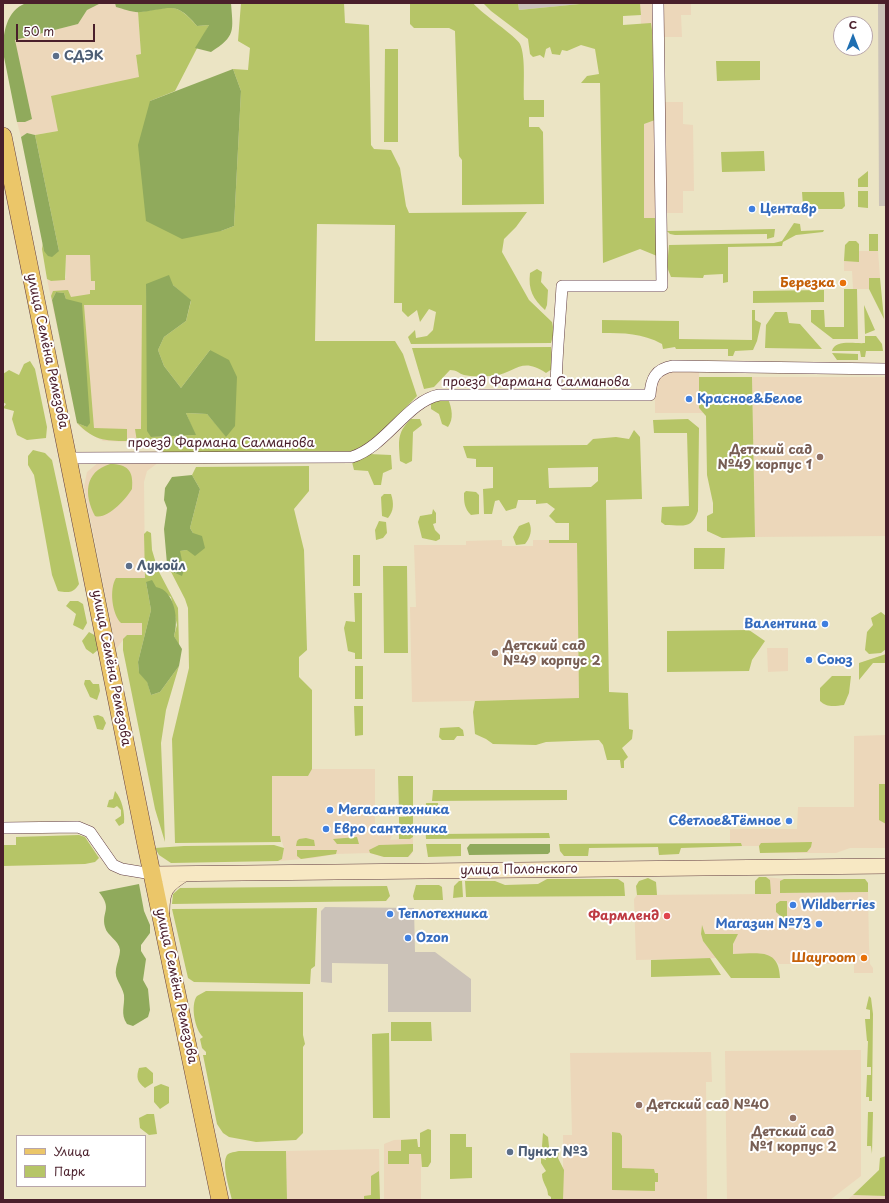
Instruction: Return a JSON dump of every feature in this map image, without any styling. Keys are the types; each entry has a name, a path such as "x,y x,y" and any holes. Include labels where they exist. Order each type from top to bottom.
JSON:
{"main road":[{"name":"улица Семёна Ремезова","path":"3,136 146,845 220,1200"},
{"path":"146,845 152,857 163,868 184,874"},
{"name":"улица Полонского","path":"152,874 886,866"},
{"path":"162,918 162,899 165,889 171,882 184,874"}],"street":[{"path":"556,395 556,348 560,326 562,286 662,286 658,3"},
{"name":"проезд Фармана Салманова","path":"69,458 352,456 360,454 370,447 424,401 432,397 448,395 650,395 652,378 661,369 673,366 886,369"},
{"path":"3,828 78,827 90,832 113,865 122,869 152,874"}],"shaded area":[{"path":"101,3 115,3 116,7 138,12 141,54 136,56 146,116 35,135 27,133 21,137 17,122 25,122 32,119 14,40 78,24 87,10"},
{"path":"518,3 590,3 519,10"},
{"path":"640,3 691,3 691,15 681,15 682,37 653,37 651,24 641,24"},
{"path":"878,3 886,3 886,206 879,206"},
{"path":"654,102 683,102 683,124 693,125 694,191 683,191 683,213 656,213 655,218 644,218 644,124 655,120"},
{"path":"859,251 878,251 880,278 869,278 869,289 853,289 852,271 844,271 844,261 859,261"},
{"path":"66,255 141,255 163,443 103,441 85,431 77,423 47,279 51,281 66,278"},
{"path":"663,371 699,371 699,408 704,413 655,413 655,377"},
{"name":"Детский сад №49 корпус 1","path":"752,377 886,377 886,536 755,537"},
{"path":"99,462 159,462 147,471 144,482 145,578 116,578 121,623 142,623 142,635 127,635 116,649 84,487 87,472"},
{"name":"Детский сад №49 корпус 2","path":"502,540 502,546 533,546 533,540 549,540 549,543 577,543 579,699 412,702 410,607 416,607 414,545 466,545 466,541"},
{"path":"767,648 788,648 788,671 768,672"},
{"path":"886,735 886,848 850,848 836,853 760,853 759,846 742,846 741,843 730,843 730,829 797,829 798,807 854,807 854,736"},
{"path":"312,769 375,769 375,831 394,831 390,840 410,839 413,837 413,851 411,855 408,857 384,857 370,853 336,854 314,858 278,861 282,859 284,848 280,836 272,836 272,776 308,776"},
{"path":"766,877 784,879 782,880 780,893 868,892 870,964 873,968 873,973 854,973 854,964 779,964 774,959 758,954 733,954 733,944 737,934 705,934 702,926 701,934 703,941 717,958 636,960 634,899 637,895 770,894 770,880"},
{"path":"325,907 414,908 415,952 435,952 471,979 471,1012 388,1012 388,964 332,963 332,983 321,982 321,911"},
{"name":"Детский сад №1 корпус 2","path":"861,1050 861,1176 830,1200 727,1200 725,1051"},
{"name":"Детский сад №40","path":"711,1052 712,1082 706,1082 707,1200 563,1200 563,1135 572,1135 570,1053"},
{"path":"428,1129 431,1130 431,1162 428,1167 421,1167 421,1200 384,1200 384,1144 394,1140 417,1139 418,1147 420,1147 420,1133"},
{"path":"379,1149 380,1200 287,1200 286,1151"},
{"path":"853,1195 886,1196 886,1200 847,1200"}],"green space":[{"path":"26,3 101,3 87,10 78,24 15,40 32,119 25,122 17,122 3,52 3,45 5,30 10,17 14,11"},
{"path":"115,3 231,3 231,32 225,42 211,52 195,48 209,25 197,26 190,18 178,9 166,8 135,12 116,7"},
{"path":"241,3 344,3 345,23 369,25 371,145 374,149 391,150 400,168 406,206 409,213 527,212 516,227 504,239 502,252 529,300 552,322 554,332 551,343 411,344 408,337 415,330 416,338 427,336 433,330 436,312 429,309 420,322 417,310 408,317 402,311 402,303 394,303 395,225 317,224 315,341 395,341 403,354 417,396 371,443 351,452 163,453 163,443 137,442 135,429 141,429 142,305 84,305 94,428 127,429 127,441 106,440 94,436 83,429 77,423 87,427 66,299 64,293 56,292 52,300 51,296 53,291 68,290 71,297 90,294 90,290 95,290 95,281 91,281 90,255 66,255 65,280 51,281 47,279 42,249 43,243 44,251 59,251 35,135 58,131 51,96 139,77 136,55 141,54 138,12 165,8 177,9 183,12 197,26 209,25 175,91 150,101 221,231 234,226 241,91 233,69 248,70 250,48 238,41","holes":["146,284 173,285 191,301 186,321 164,337 158,350 164,366 181,388 210,350 226,436 207,414 186,413 195,435 151,437"]},
{"path":"410,3 473,3 520,44 524,63 524,100 544,100 544,117 529,117 529,127 539,127 543,132 544,204 462,205 462,160 459,156 455,31 449,28 414,28 410,24"},
{"path":"483,3 518,3 519,10 590,3 640,3 641,15 623,16 623,25 651,23 655,120 644,124 644,218 655,218 657,256 640,249 603,263 600,83 581,83 587,76 599,74 595,49 581,45 567,51 562,50 560,55 552,54 550,47 546,49 544,58 540,55 533,57 530,54 528,39 491,11"},
{"path":"385,49 398,49 398,142 384,142"},
{"path":"716,61 760,61 760,80 717,81"},
{"path":"233,69 241,91 234,226 221,231 182,239 146,221 138,145 150,101"},
{"path":"27,133 35,135 59,251 52,257 48,256 44,251 21,137"},
{"path":"764,151 765,171 722,172 721,152"},
{"path":"868,171 868,187 858,187 858,179"},
{"path":"858,191 868,191 868,208 858,207"},
{"path":"802,192 844,192 845,206 842,209 805,209 803,206"},
{"path":"794,223 800,224 801,231 824,230 823,232 796,235 783,242 782,246 728,247 728,282 723,283 723,274 704,275 703,278 671,277 667,267 669,245 774,243 782,241"},
{"path":"775,229 774,237 767,239 767,234 675,235 670,234 667,231"},
{"path":"869,234 878,234 878,251 869,251"},
{"path":"849,241 856,241 859,244 859,262 844,261 845,245"},
{"path":"537,269 542,272 541,282 548,290 547,305 545,310 534,298 530,284 530,273"},
{"path":"169,275 173,285 191,300 186,321 164,337 158,350 164,366 181,388 210,350 229,360 237,377 235,426 226,437 207,414 186,413 196,435 151,437 147,431 146,284"},
{"path":"869,278 880,278 884,319 869,289"},
{"path":"844,289 857,289 858,339 833,339 811,322 811,310 824,310 825,327 844,327"},
{"path":"824,290 824,302 753,303 753,291"},
{"path":"56,292 64,293 66,299 82,303 90,423 87,427 77,423 52,300"},
{"path":"864,305 875,330 865,334"},
{"path":"752,310 755,310 755,320 761,323 757,341 753,350 735,351 733,356 728,356 728,349 676,349 675,347 663,349 662,344 655,340 640,336 602,333 602,320 679,321 679,339 752,340"},
{"path":"775,312 787,312 789,323 800,324 822,349 765,348 766,325"},
{"path":"865,336 876,336 882,344 883,351 866,351 865,357 861,357 860,351 832,351 834,347 841,343 865,343"},
{"path":"551,347 552,369 546,373 530,366 519,367 493,376 467,376 454,370 450,370 434,387 424,389 412,348"},
{"path":"832,353 858,354 858,360 837,360"},
{"path":"30,361 35,369 47,427 46,438 27,440 17,435 12,419 14,411 3,408 6,404 3,402 3,374 9,370 19,375 24,364"},
{"path":"699,377 752,377 755,537 722,538 707,531 707,516 713,513 713,503 707,475 706,416 699,408"},
{"path":"439,399 448,399 449,402 452,417 448,427 442,424 439,414 431,409 431,403"},
{"path":"411,419 420,419 422,425 413,432 412,461 406,464 400,461 400,438 403,429"},
{"path":"688,419 699,428 698,511 696,517 689,524 681,526 665,525 661,522 662,507 689,506 687,433 654,433 653,420"},
{"path":"634,430 640,437 642,499 606,500 609,692 628,693 629,729 633,730 632,739 622,748 628,757 624,761 624,768 621,768 620,760 607,760 603,745 599,740 546,742 536,745 493,744 475,734 473,712 475,701 579,698 577,543 549,543 549,540 569,540 569,523 556,523 549,516 555,509 547,503 536,504 536,500 518,500 516,508 506,511 499,500 495,501 492,514 484,514 483,489 493,488 493,467 476,467 476,459 467,458 463,446 587,445 593,439 616,437 629,439","holes":["598,467 598,481 591,487 549,488 548,468"]},
{"path":"33,450 45,453 52,460 79,584 73,591 70,592 58,591 52,575 34,475 28,465 28,456"},
{"path":"369,454 391,455 392,469 383,473 381,485 374,485 368,471 354,470 352,462"},
{"path":"110,464 121,465 128,469 132,477 132,489 116,508 105,515 95,516 91,508 88,492 91,478 101,468"},
{"path":"309,466 309,491 294,509 304,550 307,650 299,657 299,677 312,690 312,769 308,776 272,776 272,836 280,836 281,842 175,843 172,739 189,668 188,608 167,564 173,572 184,570 179,551 187,550 193,533 190,528 200,489 192,475 196,467"},
{"path":"192,475 200,489 190,528 193,533 202,536 205,548 195,556 187,550 180,551 184,570 182,576 173,572 167,564 164,529 167,508 164,500 165,488 172,477"},
{"path":"466,491 476,492 479,495 479,514 471,515 467,510 464,499 464,493"},
{"path":"384,494 391,494 393,501 393,507 388,518 382,516 381,497"},
{"path":"433,509 436,513 436,523 433,524 435,530 440,535 440,539 436,541 422,538 418,522 420,516 432,514"},
{"path":"379,521 386,522 387,533 383,538 376,540 375,530"},
{"path":"529,522 531,531 528,539 525,544 516,545 513,537 519,526"},
{"path":"147,531 151,533 152,550 158,570 178,608 179,645 174,636 177,625 171,597 146,582 151,610 138,662 139,672 147,681 151,695 160,692 179,666 166,710 161,743 165,842 155,809 123,650 123,639 127,635 142,635 142,623 121,623 115,614 112,601 113,588 116,578 145,578 144,534"},
{"path":"694,548 725,548 724,569 694,569"},
{"path":"353,555 360,555 360,586 353,586"},
{"path":"383,566 407,566 408,653 384,653"},
{"path":"152,580 156,587 162,589 168,594 171,600 176,615 174,636 182,649 179,666 160,692 151,695 147,682 139,673 138,662 151,610 146,582"},
{"path":"354,593 362,593 362,659 355,659 355,653 348,651 344,628 346,621 355,622"},
{"path":"70,601 78,601 83,604 87,623 83,630 73,625 76,614 66,606"},
{"path":"881,612 886,616 886,649 881,653 869,654 865,650 867,632 873,625 871,618"},
{"path":"749,630 765,641 752,660 749,671 667,672 667,631"},
{"path":"89,632 96,636 99,649 93,654 86,649 82,641"},
{"path":"886,654 886,663 873,663 859,680 859,663"},
{"path":"355,666 363,666 363,699 355,699"},
{"path":"832,676 851,676 849,693 844,705 828,706 820,701 820,688"},
{"path":"85,680 90,680 93,684 99,684 100,691 97,700 90,697 84,684"},
{"path":"354,706 363,706 363,735 355,736"},
{"path":"98,715 103,717 106,723 103,730 97,729 93,716"},
{"path":"459,727 463,730 464,736 457,736 454,740 442,740 439,737 440,728"},
{"path":"398,776 413,776 413,810 399,810"},
{"path":"879,784 886,784 886,824 879,820"},
{"path":"433,790 567,790 567,800 432,801"},
{"path":"115,791 121,802 124,815 124,823 119,826 115,820 121,816 121,810 117,806 114,808 107,807 109,800 113,799"},
{"path":"426,803 438,803 439,816 430,815 427,812"},
{"path":"413,816 413,837 410,839 399,839 399,817"},
{"path":"439,824 440,834 549,833 550,838 426,839 428,828"},
{"path":"79,835 85,837 99,858 95,862 85,864 3,866 3,845 16,845 16,837"},
{"path":"357,837 359,844 337,844 333,839"},
{"path":"306,838 314,840 315,846 296,846 299,839"},
{"path":"812,842 811,847 807,852 760,853 759,846 761,843"},
{"path":"741,843 742,846 681,848 679,854 659,855 658,847 589,848 588,856 564,856 560,851 559,844"},
{"path":"413,844 413,851 408,857 384,857 370,853 369,850 379,845"},
{"path":"426,844 461,844 461,856 428,857"},
{"path":"470,844 550,844 550,852 548,854 469,855 467,848"},
{"path":"274,845 284,848 282,859 278,861 171,863 159,855 155,848 184,846"},
{"path":"297,850 337,850 336,854 301,859 297,856"},
{"path":"759,877 766,877 770,880 771,894 755,894 755,881"},
{"path":"648,878 656,882 657,895 637,895 636,886 639,881"},
{"path":"547,879 618,879 624,883 625,896 466,897 465,881 495,881 505,885 538,884"},
{"path":"784,879 865,879 868,883 868,892 780,893 780,881"},
{"path":"459,881 462,881 463,897 453,898 454,886"},
{"path":"139,884 144,911 150,925 150,933 141,945 141,951 146,959 143,980 148,989 150,1010 148,1017 133,1026 127,1024 124,1017 124,995 116,973 120,950 118,943 106,930 104,917 106,907 99,892"},
{"path":"416,885 439,885 442,887 443,900 414,900 413,896"},
{"path":"387,886 390,896 386,901 172,904 173,894 180,888"},
{"path":"780,901 787,901 787,922 776,912 776,904"},
{"path":"317,908 315,966 311,969 310,984 194,982 188,978 172,909"},
{"path":"702,925 705,934 738,934 733,944 733,954 758,953 771,957 776,961 779,968 780,978 731,978 703,941 701,934"},
{"path":"710,958 721,975 651,977 651,960"},
{"path":"206,991 303,992 303,1035 305,1044 303,1047 303,1133 296,1140 256,1142 229,1137 223,1133 217,1124 203,1055 206,1055 206,1052 202,1048 200,1039 203,1037 200,1034 194,1017 195,1000 197,996"},
{"path":"869,996 871,998 873,1014 872,1101 869,1101 869,1097 866,1097 867,1075 871,1075 871,1067 867,1067 868,1041 865,1019 870,1019 870,1010 866,1009"},
{"path":"391,1022 431,1022 432,1041 391,1041"},
{"path":"389,1033 390,1118 373,1118 372,1034"},
{"path":"146,1067 153,1073 153,1083 145,1088 140,1084 138,1074 139,1068"},
{"path":"161,1084 169,1087 169,1103 160,1109 154,1102 154,1087"},
{"path":"868,1112 873,1112 872,1154 871,1146 867,1146"},
{"path":"147,1114 154,1114 157,1134 149,1135 140,1128 139,1118"},
{"path":"428,1129 431,1130 431,1162 428,1167 422,1167 421,1154 409,1154 409,1164 388,1164 388,1151 401,1151 401,1140 417,1139 418,1147 420,1147 420,1133"},
{"path":"612,1132 620,1133 622,1136 622,1168 654,1169 655,1173 658,1173 658,1182 655,1182 655,1191 612,1190"},
{"path":"543,1133 548,1137 550,1156 553,1148 559,1150 558,1158 564,1170 563,1200 551,1200 543,1180 542,1174 546,1171 541,1163 541,1158 546,1160 542,1146"},
{"path":"450,1134 466,1134 466,1147 472,1147 472,1178 450,1179"},
{"path":"239,1151 286,1151 287,1200 232,1200 225,1171 225,1159 228,1154"},
{"path":"886,1156 886,1196 853,1195 879,1170 880,1158"},
{"path":"379,1171 380,1200 364,1200 364,1196 371,1195 371,1176"}],"place":[{"name":"СДЭК","path":"56,56"},
{"name":"Центавр","path":"752,209"},
{"name":"Березка","path":"843,283"},
{"name":"Красное&Белое","path":"689,399"},
{"name":"Детский сад №49 корпус 1","path":"820,457"},
{"name":"Лукойл","path":"129,566"},
{"name":"Валентина","path":"825,624"},
{"name":"Детский сад №49 корпус 2","path":"495,653"},
{"name":"Союз","path":"809,660"},
{"name":"Мегасантехника","path":"330,810"},
{"name":"Светлое&Тёмное","path":"789,821"},
{"name":"Евро сантехника","path":"326,829"},
{"name":"Wildberries","path":"793,905"},
{"name":"Теплотехника","path":"390,914"},
{"name":"Фармленд","path":"667,916"},
{"name":"Магазин №73","path":"819,924"},
{"name":"Ozon","path":"408,938"},
{"name":"Шауroom","path":"864,958"},
{"name":"Детский сад №40","path":"639,1105"},
{"name":"Детский сад №1 корпус 2","path":"793,1118"},
{"name":"Пункт №3","path":"510,1152"}]}
